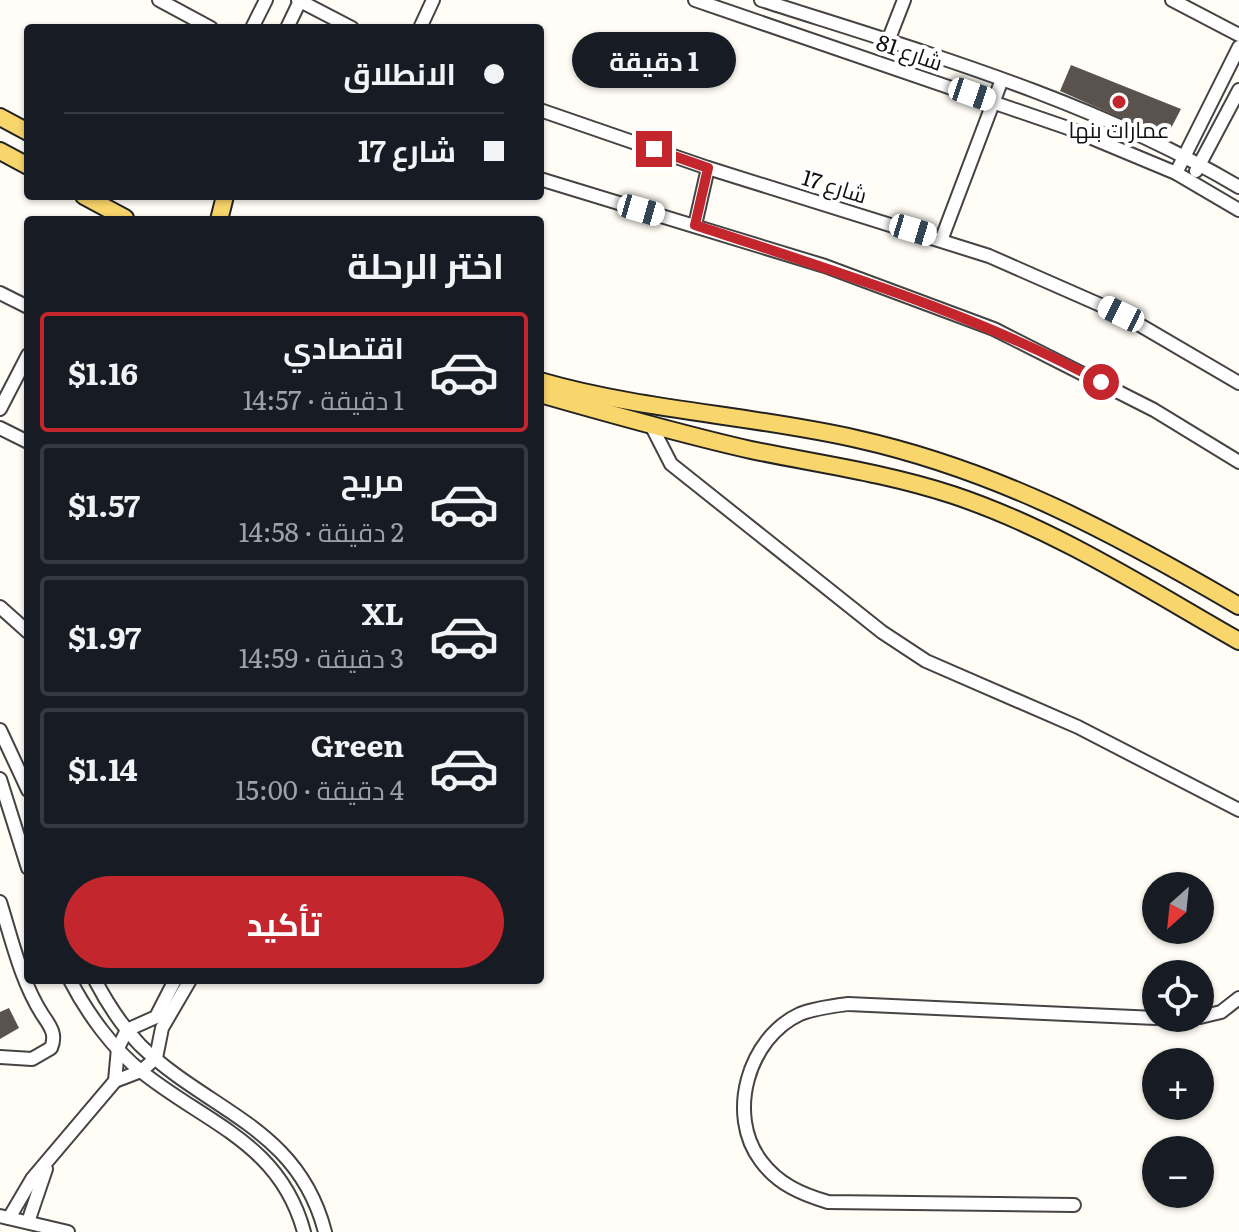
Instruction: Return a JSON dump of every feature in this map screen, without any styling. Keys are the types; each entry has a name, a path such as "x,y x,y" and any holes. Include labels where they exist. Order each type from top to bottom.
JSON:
{"main road":[{"path":"0,117 24,130"},
{"path":"0,151 24,164"},
{"path":"91,200 121,216"},
{"path":"544,382 673,410 853,438 967,470 1083,518 1239,606"},
{"path":"544,395 652,427 887,476 988,508 1085,552 1239,641"}],"street":[{"path":"159,0 204,24"},
{"path":"254,24 266,0"},
{"path":"289,24 299,0 344,24"},
{"path":"422,24 433,0"},
{"name":"شارع 81","path":"695,0 1068,128 1176,173 1239,210"},
{"name":"شارع 81","path":"761,0 888,41 1076,108 1185,156 1239,187"},
{"path":"888,41 904,0"},
{"path":"1172,0 1239,35"},
{"path":"771,25 776,5"},
{"path":"1176,173 1239,47"},
{"path":"942,238 1001,82"},
{"path":"1191,181 1239,90"},
{"name":"شارع 17","path":"544,111 708,168 942,238 1089,298 1164,337 1239,383"},
{"path":"695,225 708,168"},
{"path":"544,180 825,266 994,329 1128,396 1239,462"},
{"path":"0,293 24,305"},
{"path":"0,409 24,363"},
{"path":"652,427 671,464 903,647 949,674 1037,708 1239,810"},
{"path":"0,428 24,440"},
{"path":"0,607 24,628"},
{"path":"0,730 5,748 24,783"},
{"path":"0,779 24,855"},
{"path":"0,902 24,976"},
{"path":"0,1057 32,1059 51,1048 53,1031 34,1002 27,984"},
{"path":"73,984 118,1048 141,1071 261,1154 284,1183 304,1232"},
{"path":"98,984 127,1030 156,1058 266,1135 289,1159 307,1183 325,1232"},
{"path":"115,1081 118,1048 127,1030 156,1017 173,984"},
{"path":"68,1232 4,1217 52,1154 115,1081 141,1071 156,1058 162,1028 188,984"},
{"path":"1214,1014 1239,998"},
{"path":"1074,1205 828,1202 801,1194 780,1181 760,1160 748,1135 747,1076 759,1050 779,1030 798,1015 820,1008 848,1004 1142,1017"},
{"path":"28,1222 52,1154"}],"building":[{"name":"عمارات بنها","path":"1071,65 1181,109 1166,138 1060,91"},
{"path":"9,1008 19,1028 0,1039 0,1012"}],"place":[{"name":"عمارات بنها","path":"1119,102"}],"route":[{"path":"654,149 708,168 695,225 825,266 966,318 1075,367 1101,382"}]}
